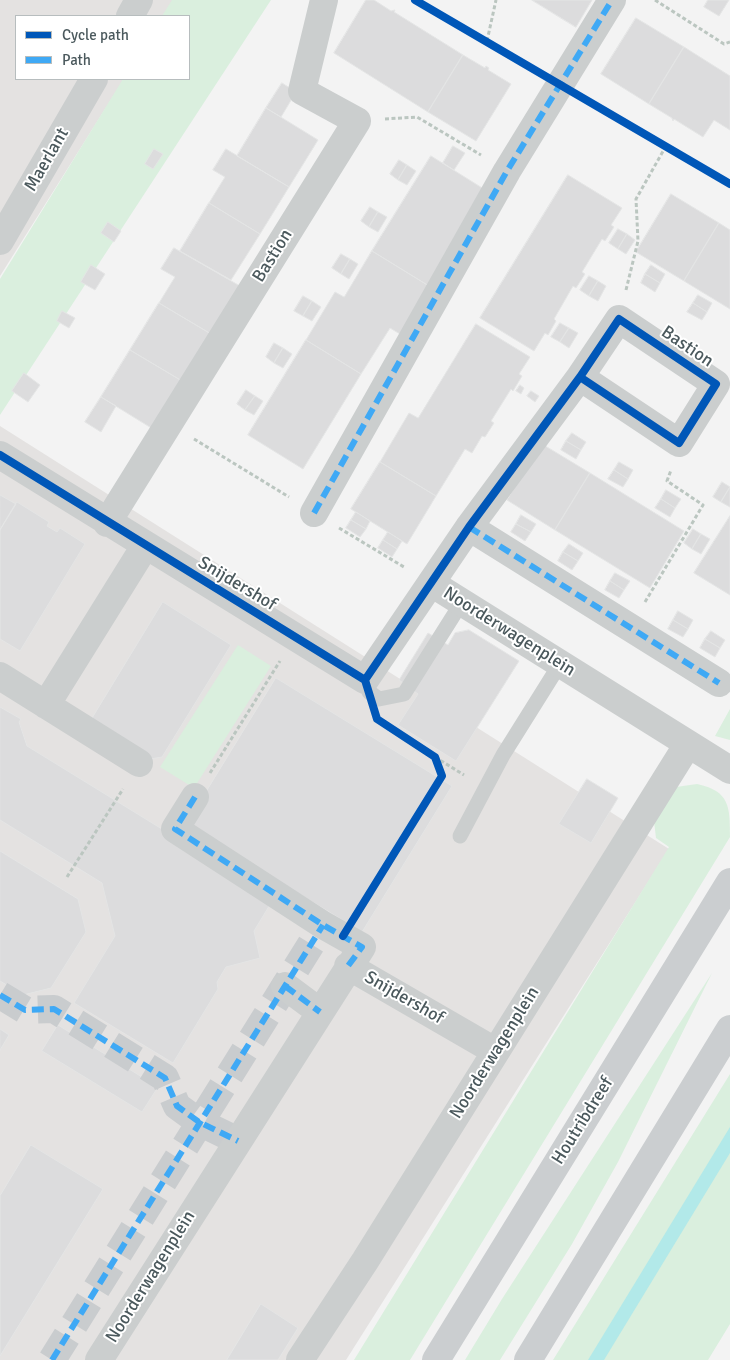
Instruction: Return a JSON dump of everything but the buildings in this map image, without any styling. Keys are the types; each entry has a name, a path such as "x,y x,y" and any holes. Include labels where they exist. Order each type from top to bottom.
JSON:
{"main road":[{"name":"Houtribdreef","path":"436,1360 730,882"},
{"path":"528,1360 730,1029"}],"street":[{"path":"131,15 139,0"},
{"path":"324,0 302,91 356,122"},
{"path":"314,513 507,171 612,0"},
{"name":"Maerlant","path":"0,241 93,80"},
{"name":"Bastion","path":"107,522 356,122"},
{"path":"430,583 580,377 619,319"},
{"name":"Bastion","path":"619,319 716,384 679,443"},
{"path":"580,377 679,443"},
{"name":"Snijdershof","path":"0,455 295,637 367,686"},
{"path":"469,527 719,683"},
{"path":"46,705 145,546"},
{"name":"Noorderwagenplein","path":"367,686 430,583 730,770"},
{"path":"0,676 139,763"},
{"name":"Noorderwagenplein","path":"300,1360 688,744"},
{"name":"Snijdershof","path":"195,797 175,829 323,925 362,947 348,966 496,1051"},
{"name":"Noorderwagenplein","path":"99,1360 348,966"},
{"path":"285,986 320,1012"}],"lane":[{"path":"367,686 379,699 398,697 404,694 462,602"},
{"path":"460,836 503,755 560,664"}],"path":[{"path":"487,41 496,0"},
{"path":"655,0 724,44 730,42"},
{"path":"479,36 495,46"},
{"path":"356,122 417,117 507,171"},
{"path":"658,141 674,151"},
{"path":"619,319 638,241 636,199 666,146"},
{"path":"630,627 702,506 667,481 679,443"},
{"path":"195,797 295,637"},
{"path":"427,751 485,788"},
{"path":"435,757 440,770"},
{"path":"67,877 139,763"}],"shaded area":[{"path":"0,0 174,0 165,15 15,15 15,80 123,80 0,276"},
{"path":"0,426 669,849 346,1360 0,1360"}],"green space":[{"path":"172,0 271,0 0,415 0,279 122,80 190,80 190,15 163,15"},
{"path":"238,645 271,666 194,788 160,767"},
{"path":"730,709 730,740 715,736"},
{"path":"697,784 716,791 726,802 730,837 410,1360 354,1360 669,847 656,838 653,813 676,787"},
{"path":"712,973 618,1162 572,1244 500,1360 465,1360 502,1299"},
{"path":"730,1074 730,1324 708,1360 553,1360"}],"water":[{"path":"730,1127 730,1153 604,1360 588,1360"}],"tunnel":[{"path":"52,1360 323,925"},
{"path":"0,995 25,1010 54,1009 165,1078 177,1106 199,1122 238,1141"}],"marked path":[{"path":"314,513 507,171 612,0"},
{"path":"469,527 719,683"},
{"path":"195,797 175,829 323,925 362,947 348,966"},
{"path":"52,1360 323,925"},
{"path":"285,986 320,1012"},
{"path":"0,995 25,1010 54,1009 165,1078 177,1106 199,1122 238,1141"}],"cycle path":[{"path":"415,0 730,184"},
{"path":"365,680 469,527 580,377 619,319 716,384 679,443 580,377"},
{"path":"0,455 365,680 377,719 435,757 442,776 343,936"}]}
